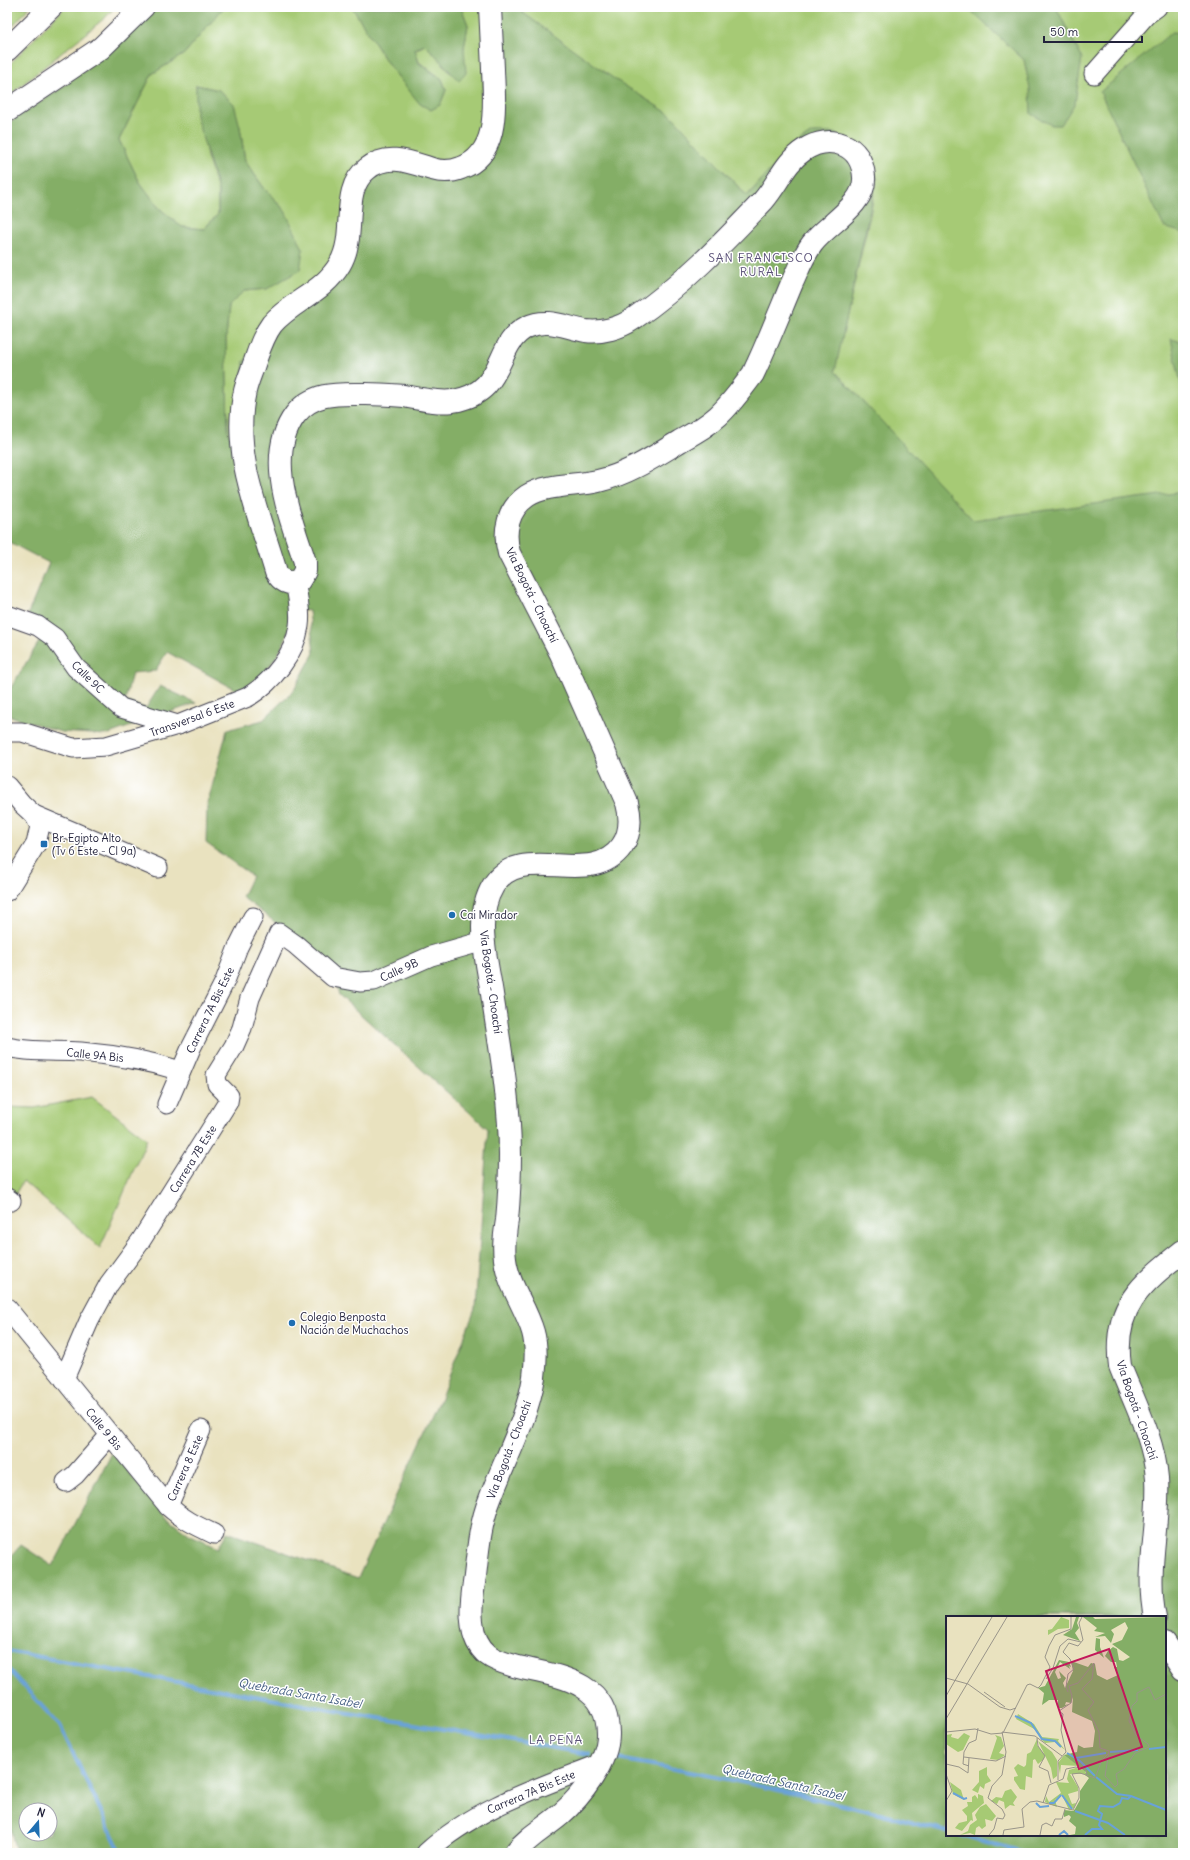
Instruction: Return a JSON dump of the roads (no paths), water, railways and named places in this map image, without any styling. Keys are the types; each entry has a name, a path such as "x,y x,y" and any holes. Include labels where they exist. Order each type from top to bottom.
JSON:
{"main road":[{"path":"7,50 51,7"},
{"path":"7,111 101,48 143,7"},
{"path":"295,583 283,581 276,572 243,460 241,424 245,392 262,341 272,324 284,313 327,281 340,264 347,249 350,233 351,195 361,174 379,162 394,159 434,170 450,171 471,163 482,153 489,139 494,111 490,7"},
{"name":"Vía Bogotá - Choachí","path":"295,583 304,575 305,562 282,486 282,449 284,437 296,413 309,403 331,394 344,393 392,395 445,402 463,399 486,385 492,378 512,341 528,327 549,323 594,331 613,328 635,317 670,291 711,255 766,197 783,171 803,151 814,145 827,142 837,142 857,154 862,164 864,178 859,196 847,211 820,235 806,254 753,374 717,418 645,462 600,480 536,492 522,500 512,513 509,520 506,537 509,553 561,654 627,803 630,826 621,848 610,858 596,865 588,867 522,866 504,874 493,884 486,901 484,913 484,940 504,1076 510,1138 510,1178 504,1237 505,1262 512,1286 533,1334 536,1354 534,1377 525,1412 490,1499 483,1521 472,1599 471,1618 479,1644 492,1658 503,1663 570,1680 585,1688 597,1699 605,1713 608,1733 605,1754 600,1764 571,1804 559,1816 525,1842 515,1853"},
{"name":"Vía Bogotá - Choachí","path":"1155,1616 1151,1588 1157,1478 1151,1445 1120,1366 1118,1352 1119,1334 1127,1307 1140,1288 1183,1251"},
{"path":"1166,1644 1183,1670"}],"street":[{"path":"1094,74 1146,15 1157,7"},
{"name":"Transversal 6 Este","path":"7,732 22,732 65,746 82,748 106,746 178,725 248,697 259,690 278,670 290,650 299,626 298,598 295,583"},
{"name":"Calle 9C","path":"7,615 38,626 54,638 76,668 121,708 178,725"},
{"path":"7,786 22,804 34,814 158,868"},
{"path":"7,890 30,856 38,840 40,826 34,814"},
{"name":"Carrera 7A Bis Este","path":"168,1104 191,1048 225,981 238,947 253,917"},
{"name":"Calle 9B","path":"279,933 296,945 333,977 360,982 374,980 431,956 484,940"},
{"name":"Carrera 7B Este","path":"64,1379 89,1321 109,1284 144,1237 228,1102 229,1096 217,1084 216,1076 234,1046 242,1028 250,998 279,933"},
{"name":"Calle 9A Bis","path":"7,1046 26,1050 79,1052 118,1056 181,1071"},
{"name":"Calle 9 Bis","path":"7,1308 168,1506 194,1525 214,1534"},
{"name":"Carrera 8 Este","path":"168,1506 201,1430"},
{"path":"66,1482 75,1475 110,1435"},
{"name":"Carrera 7A Bis Este","path":"426,1853 458,1827 482,1812 600,1764"}],"waterway":[{"name":"Quebrada Santa Isabel","path":"7,1651 332,1710 589,1754"},
{"path":"7,1668 60,1726 121,1853"},
{"name":"Quebrada Santa Isabel","path":"612,1758 781,1790 946,1832"},
{"name":"Quebrada Santa Isabel","path":"963,1836 1023,1853"}],"place":[{"name":"Br. Egipto Alto (Tv 6 Este - Cl 9a)","path":"44,844"},
{"name":"Cai Mirador","path":"452,915"},
{"name":"Colegio Benposta Nación de Muchachos","path":"292,1323"}],"district":[{"name":"SAN FRANCISCO RURAL","path":"761,264"},
{"name":"LA PEÑA","path":"556,1739"}]}
